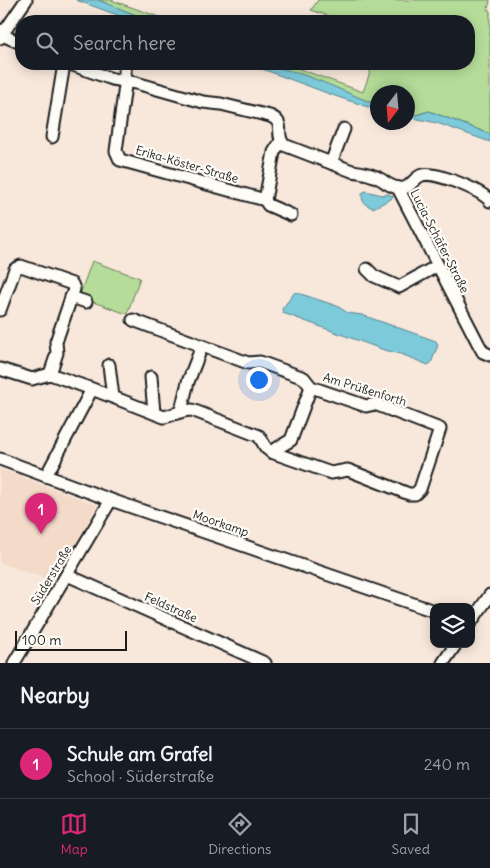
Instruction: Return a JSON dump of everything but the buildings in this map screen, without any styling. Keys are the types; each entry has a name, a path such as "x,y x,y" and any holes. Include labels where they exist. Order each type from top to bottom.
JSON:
{"street":[{"path":"15,15 26,0"},
{"path":"15,15 1,35 15,41"},
{"path":"52,137 63,70"},
{"path":"87,70 112,79 203,102 221,104 276,119 280,124 281,141 274,152 265,200"},
{"path":"125,70 125,81"},
{"name":"Erika-Köster-Straße","path":"125,81 116,151 120,160 265,200 268,205 291,215"},
{"path":"331,163 344,129"},
{"path":"281,141 290,147 398,188 405,188 422,175 433,175 473,189 490,201"},
{"name":"Lucia-Schäfer-Straße","path":"398,188 479,345 483,352 490,355"},
{"path":"0,310 15,269 21,266 72,284 74,289 56,342 57,353 50,374 32,379 0,369"},
{"path":"367,268 374,276 399,287 437,266"},
{"path":"72,297 86,302"},
{"name":"Am Prüßenforth","path":"50,374 164,417 173,415 181,410 192,410 259,436 266,448 271,452 331,473 348,470 409,494 418,492 440,428 375,404 366,406 311,386 304,378 260,362 248,363 133,320"},
{"path":"181,410 188,382 202,346"},
{"path":"109,365 113,397"},
{"path":"151,377 154,413"},
{"path":"271,452 291,440 311,386"},
{"path":"46,476 92,389"},
{"name":"Moorkamp","path":"0,459 112,500 430,610"},
{"name":"Süderstraße","path":"14,663 112,500"},
{"name":"Feldstraße","path":"66,575 265,663"},
{"path":"475,616 490,595"},
{"path":"443,663 453,648"}],"shaded area":[{"path":"0,469 97,505 56,582 0,563"}],"green space":[{"path":"98,0 111,0 153,15 136,15"},
{"path":"318,0 490,0 488,10 490,11 490,134 429,111 415,115 415,85 370,85 370,102 284,70 302,70 363,92 371,70 475,70 475,15 326,15 311,10"},
{"path":"92,261 140,278 127,314 79,297"}],"water":[{"path":"76,0 98,0 136,15 117,15"},
{"path":"265,70 288,70 298,73 370,102 370,108"},
{"path":"429,111 490,134 490,142 437,123 415,118 416,115"},
{"path":"366,191 393,196 391,199 373,208 363,201 362,193"},
{"path":"295,292 337,306 348,313 362,315 436,341 438,345 431,363 428,365 283,313 282,309"}],"place":[{"name":"Schule am Grafel","path":"41,534"}]}
